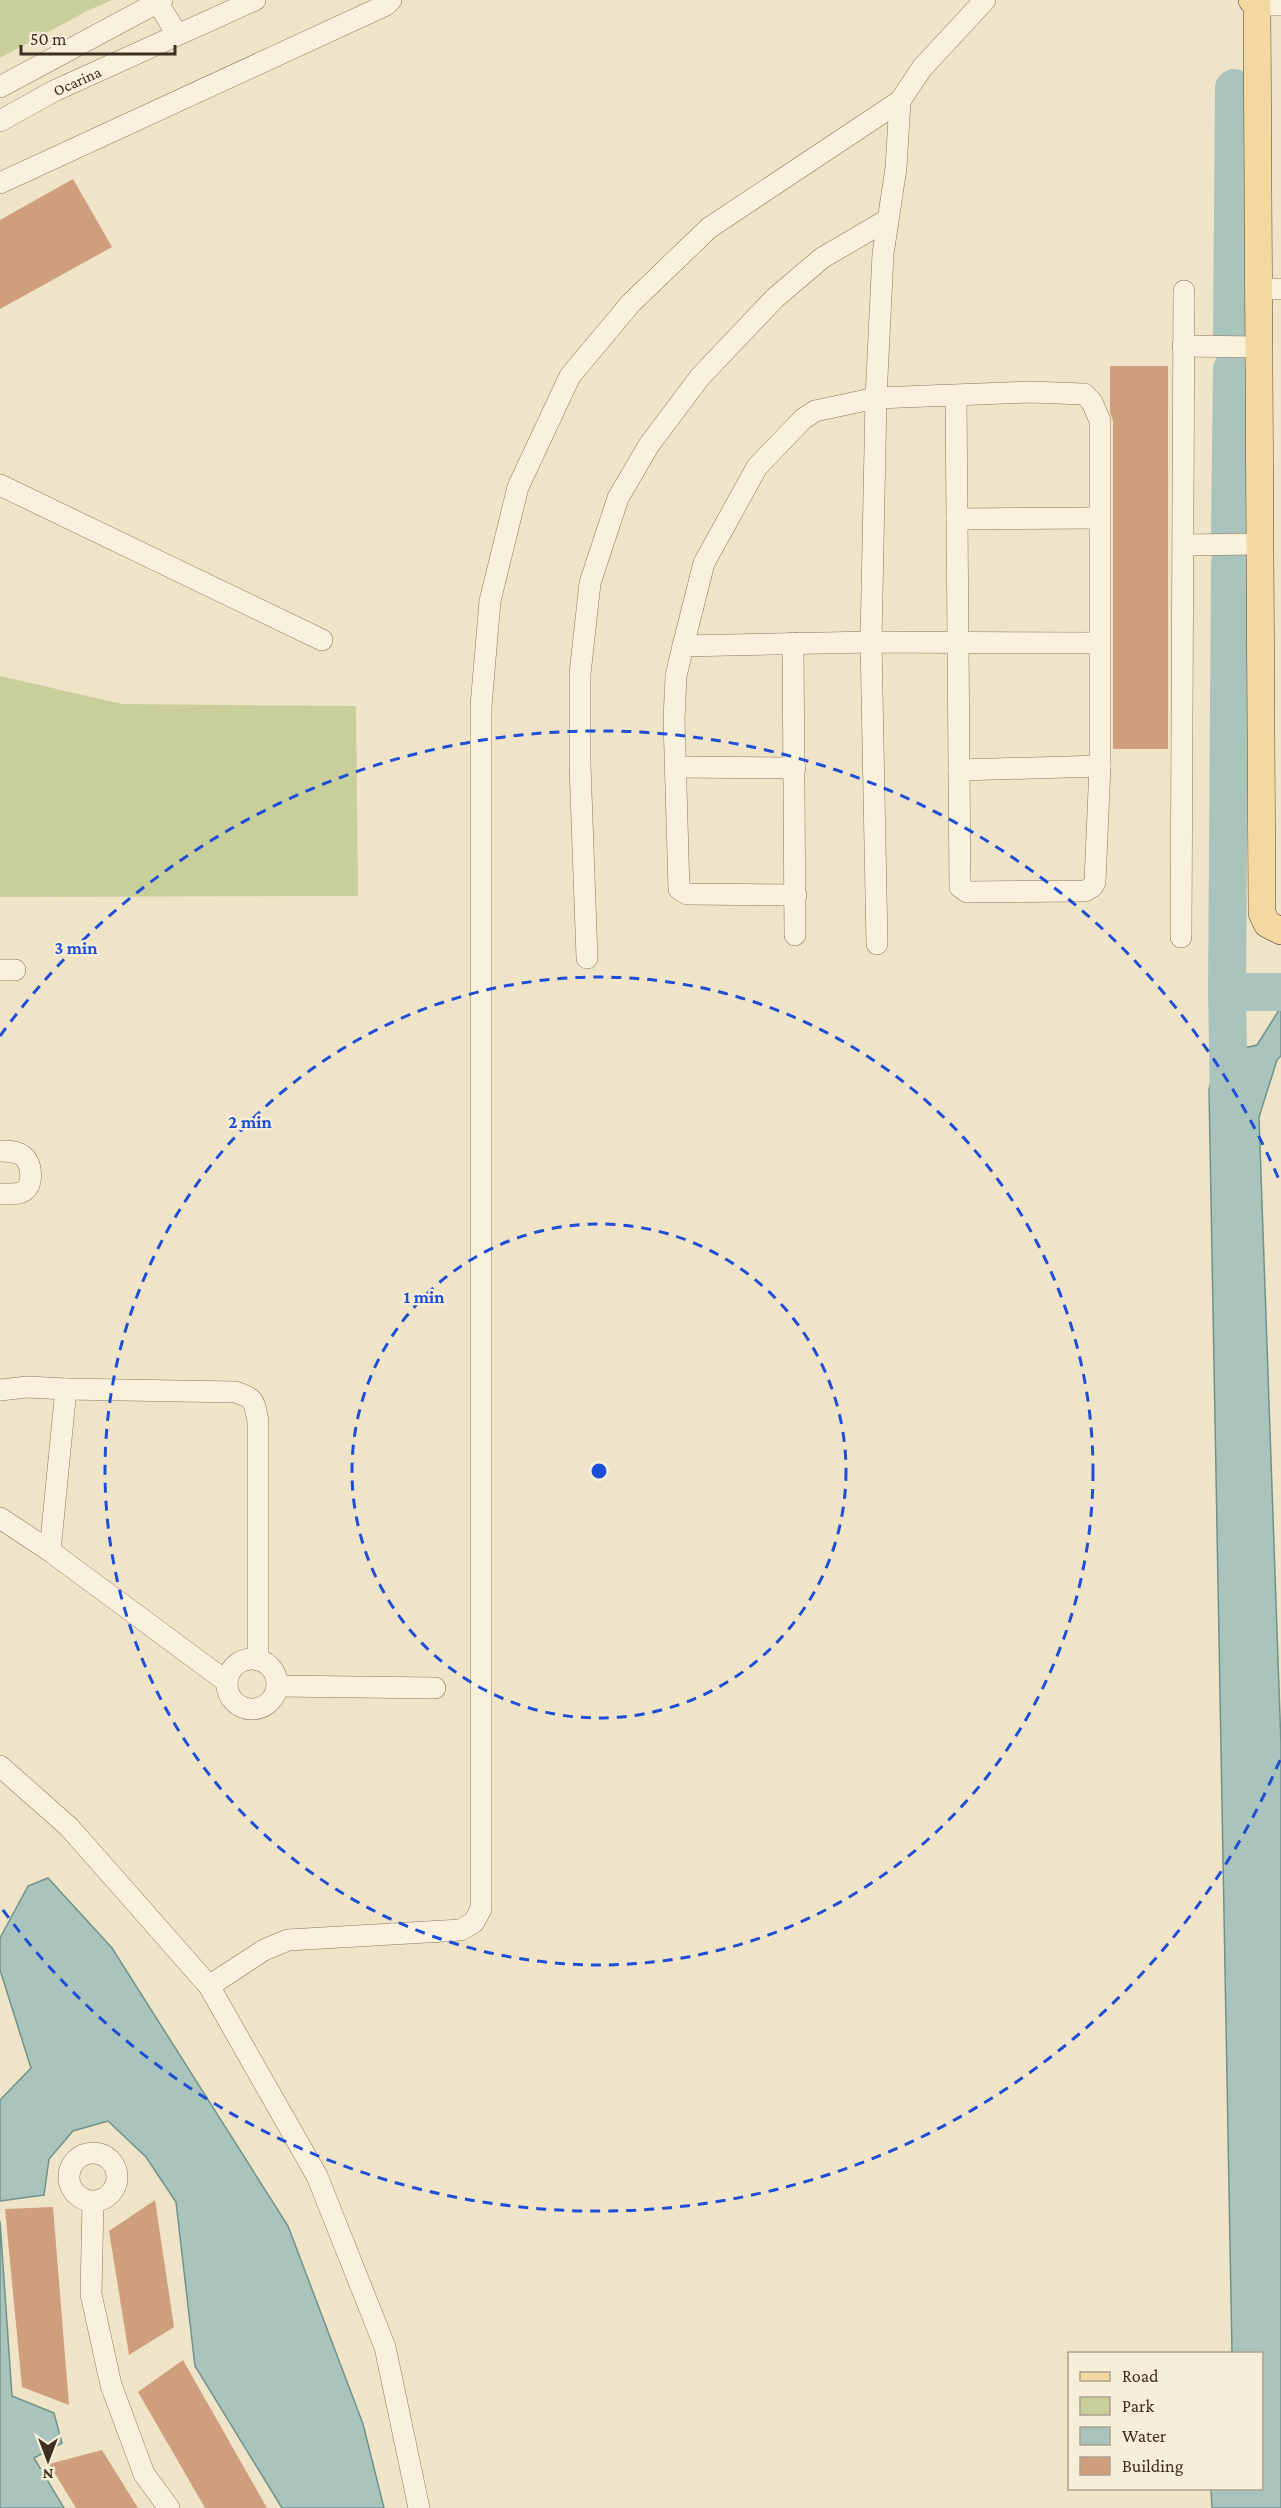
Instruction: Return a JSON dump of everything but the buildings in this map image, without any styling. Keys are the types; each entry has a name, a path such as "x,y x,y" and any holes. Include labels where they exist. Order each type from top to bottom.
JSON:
{"main road":[{"path":"1263,3 1270,289 1258,347 1262,913 1267,924 1281,931"}],"street":[{"name":"Ocarina","path":"0,121 54,91 255,0"},
{"path":"0,183 386,5 391,0"},
{"path":"209,1986 264,1950 288,1940 461,1930 474,1922 481,1909 481,706 490,601 518,487 570,376 631,303 709,228 900,101 922,68 984,0"},
{"name":"Ocarina","path":"0,87 160,1"},
{"path":"160,1 177,34"},
{"path":"877,945 871,642 876,398 887,220 896,168 900,101"},
{"path":"587,958 580,765 580,674 590,583 618,498 649,445 700,376 775,298 822,258 887,220"},
{"path":"1181,937 1184,291"},
{"path":"1183,346 1258,347"},
{"path":"796,895 682,893 678,886 677,767 674,719 676,676 704,564 757,467 803,418 815,411 876,398 1031,392 1084,394 1092,402 1100,421 1100,766 1095,882 1085,891 962,890 960,887 956,396"},
{"path":"0,485 322,640"},
{"path":"957,519 1099,518"},
{"path":"1183,545 1259,544"},
{"path":"683,646 871,642 1099,643"},
{"path":"793,643 795,935"},
{"path":"959,770 1100,766"},
{"path":"677,767 795,768"},
{"path":"0,1151 12,1151 24,1157 30,1170 30,1184 24,1190 12,1194 0,1194"},
{"path":"0,1390 27,1387 235,1392 250,1396 254,1402 258,1421 258,1660"},
{"path":"50,1551 66,1389"},
{"path":"0,1518 50,1551 227,1682"},
{"path":"258,1660 272,1670 277,1686 270,1702 254,1709 245,1708 231,1699 227,1682 229,1674 241,1661 258,1660"},
{"path":"277,1686 435,1688"},
{"path":"0,1767 69,1827 209,1986 321,2187 385,2347 419,2508"},
{"path":"93,2202 91,2294 111,2385 144,2474 169,2508"}],"green space":[{"path":"0,0 112,0 0,58"},
{"path":"0,676 122,704 356,706 358,896 0,897"}],"water":[{"path":"1281,1007 1281,1056 1277,1060 1259,1117 1281,1745 1281,2508 1212,2508 1211,2490 1263,2490 1263,2352 1232,2352 1209,1089 1218,1054 1257,1045"},
{"path":"48,1878 112,1948 288,2226 363,2424 384,2508 282,2508 195,2366 176,2202 146,2157 108,2121 73,2131 49,2159 44,2195 0,2201 0,2100 31,2068 0,1970 0,1938 28,1886"},
{"path":"0,2221 12,2396 54,2413 62,2443 34,2458 64,2508 0,2508"}],"waterway":[{"path":"1232,333 1234,88"},
{"path":"1230,530 1232,369"},
{"path":"1229,1103 1227,992 1230,562"},
{"path":"1227,992 1281,992"}]}
